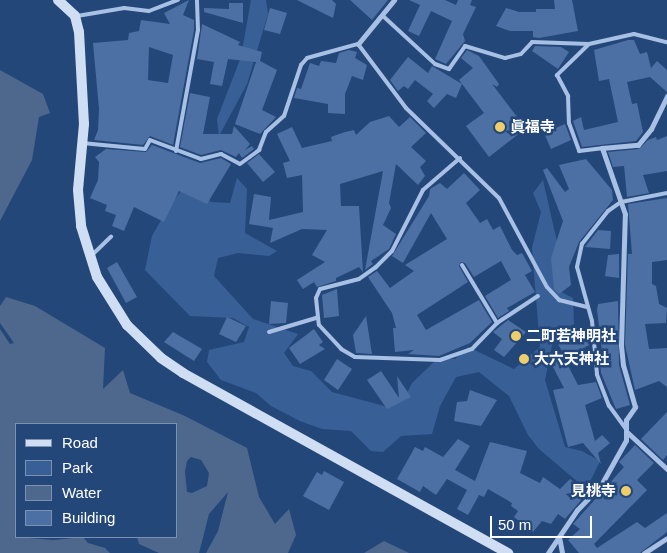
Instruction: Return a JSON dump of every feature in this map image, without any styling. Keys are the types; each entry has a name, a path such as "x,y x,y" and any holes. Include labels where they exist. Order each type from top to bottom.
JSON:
{"street":[{"path":"58,0 75,16 83,89 79,202 90,258 103,290 127,324 171,366 508,553"},
{"path":"358,44 383,16 394,0"},
{"path":"548,553 576,510 601,485 628,433 626,420 636,407 622,365 624,214 602,148 638,145 651,129 667,96"},
{"path":"628,433 667,470"},
{"path":"559,537 562,553"},
{"path":"644,553 667,538"}],"lane":[{"path":"75,16 124,8 149,11 178,0"},
{"path":"176,151 198,30 197,0"},
{"path":"383,16 435,64 449,69 465,46 505,58 521,54 532,42 589,44 634,34 667,42"},
{"path":"82,143 145,149 150,140 201,160 221,154 240,164 258,150 266,132 284,116 301,65 307,58 358,44 406,108 460,158 507,208 547,287 560,300 588,307"},
{"path":"589,44 557,75 568,96 569,123 579,151 602,148"},
{"path":"460,158 423,190 392,251 376,267 359,279 320,289 316,298 316,318 325,334 341,349 362,358 440,360 472,349 497,323 538,296"},
{"path":"628,433 609,406 597,374 588,307 577,278 582,244 608,211 621,202 667,192"},
{"path":"90,258 111,236"},
{"path":"462,265 497,323"},
{"path":"269,332 316,318"}],"green space":[{"path":"251,0 266,0 268,14 247,84 219,136 217,119 241,57"},
{"path":"237,178 247,189 245,233 277,251 269,256 238,253 218,258 214,276 253,319 298,334 284,353 293,366 311,371 332,392 388,407 404,399 412,383 437,359 455,359 468,347 514,369 540,347 532,248 541,212 533,193 543,180 558,246 559,291 573,298 574,324 562,330 552,345 545,380 565,447 582,451 600,461 589,484 579,483 539,449 528,435 509,396 479,372 456,377 440,406 432,434 401,436 383,452 371,451 351,431 322,429 300,421 271,406 256,393 221,380 207,362 209,350 244,342 249,327 233,318 190,316 145,270 152,236 171,203 190,181 211,202 230,203"}],"water":[{"path":"0,70 43,94 50,113 39,117 32,160 0,221"},
{"path":"6,297 35,306 105,348 103,389 123,370 130,393 185,416 247,448 259,497 275,524 289,509 296,535 288,553 206,553 218,531 228,492 209,514 199,553 159,553 139,544 137,538 178,538 178,423 15,423 15,538 54,540 84,538 88,543 105,548 110,553 0,553 0,329 10,344 14,343 0,323 0,306","holes":["191,457 201,460 209,473 207,486 192,493 187,492 185,472 187,461"]},
{"path":"384,541 409,553 364,553"}],"building":[{"path":"189,0 183,15 194,20 194,30 173,145 150,136 143,145 94,140 98,130 99,109 93,43 128,40 129,33 139,31 141,20 170,24 164,13","holes":["149,47 173,55 168,83 148,80"]},
{"path":"297,0 332,0 336,4 333,18"},
{"path":"350,0 388,0 372,20"},
{"path":"409,0 445,0 456,5 458,0 472,0 470,5 476,7 463,34 465,41 446,64 435,59 452,21 431,11 419,36 408,31 420,5"},
{"path":"554,0 572,0 578,31 539,38 533,37 533,31 510,31 496,26 506,8 519,12 536,12 536,9 555,9"},
{"path":"229,3 243,3 243,23 204,12 204,8 229,9"},
{"path":"270,8 287,13 280,34 264,30"},
{"path":"202,24 240,42 238,45 262,52 260,61 277,70 262,110 276,117 260,134 235,124 256,62 228,59 222,86 210,84 214,62 197,59"},
{"path":"634,40 640,54 647,52 651,68 657,61 667,70 667,92 650,77 627,82 632,104 637,103 643,132 636,141 582,147 573,121 581,117 584,130 618,122 609,79 599,81 594,50"},
{"path":"535,46 561,47 569,52 558,69 532,51"},
{"path":"349,50 357,52 355,58 367,65 363,80 352,76 345,94 345,114 328,113 328,104 294,98 297,88 301,89 310,63 319,66 321,61 336,63 339,53"},
{"path":"467,50 479,56 499,84 497,87 492,84 521,122 516,125 521,132 489,157 466,126 484,113 459,80 473,68 461,58"},
{"path":"408,57 428,73 432,66 462,84 456,98 447,94 434,108 427,101 433,94 415,80 408,89 404,86 398,91 390,80"},
{"path":"190,93 210,97 203,134 232,134 234,126 250,144 245,150 252,146 254,149 242,158 239,153 236,157 221,150 201,155 180,147"},
{"path":"389,116 399,127 410,117 426,133 411,147 426,161 420,167 425,176 418,185 396,164 389,203 391,208 383,225 396,234 389,249 371,261 373,264 365,270 383,171 340,184 341,206 359,206 363,272 359,267 336,278 336,281 317,287 314,282 303,289 297,280 325,262 312,255 327,230 302,229 270,243 273,228 249,224 254,194 271,197 269,220 303,212 302,175 287,178 283,163 290,161 277,134 292,127 302,148 332,141 331,137 345,132 354,130 356,135 370,122"},
{"path":"565,124 571,140 551,149 544,133"},
{"path":"667,136 667,171 643,175 649,193 627,197 624,166 613,167 608,152 639,149 648,140 656,137 657,140"},
{"path":"152,145 200,163 221,158 231,164 207,204 179,191 164,222 134,207 124,231 112,226 116,215 105,211 107,205 90,198 98,180 99,162 95,157 106,149 146,152"},
{"path":"259,154 275,172 263,182 247,163"},
{"path":"586,159 612,190 613,200 579,242 569,267 571,285 559,294 554,289 551,258 563,221 543,170 547,168 565,192 569,189 559,165"},
{"path":"464,173 480,190 466,203 480,223 487,219 493,230 500,226 512,250 517,255 522,253 532,271 525,275 535,292 507,308 509,311 498,318 485,296 511,280 501,261 474,277 465,263 461,262 459,266 468,282 417,315 426,330 479,300 492,322 470,343 439,356 408,354 414,350 395,352 393,328 396,328 392,313 368,277 377,271 390,288 414,271 405,265 447,239 431,213 403,263 392,256 429,196 430,189 440,183 447,189"},
{"path":"667,198 667,260 652,262 652,284 656,286 659,304 667,308 666,323 645,324 649,349 667,348 667,387 659,381 635,390 625,345 628,254 632,254 628,204"},
{"path":"598,230 611,231 610,249 585,247"},
{"path":"619,254 619,278 605,276 608,255"},
{"path":"117,262 137,297 126,303 107,268"},
{"path":"337,289 339,316 324,318 322,295"},
{"path":"271,301 288,303 286,323 269,324"},
{"path":"618,301 619,365 630,405 616,409 601,373 600,362 604,368 597,310 598,304"},
{"path":"366,316 372,354 356,353 353,335"},
{"path":"227,317 246,326 236,342 219,334"},
{"path":"508,320 526,332 504,357 494,350 502,339 493,332"},
{"path":"578,327 589,345 566,358 556,341"},
{"path":"314,329 323,342 319,345 325,349 300,364 289,348"},
{"path":"173,332 202,349 194,361 164,342"},
{"path":"562,354 578,385 596,382 602,398 585,405 595,441 602,435 610,443 598,453 601,464 583,443 568,447 553,390 564,388 553,367 556,365 552,359"},
{"path":"337,359 352,369 338,390 324,380"},
{"path":"381,371 399,398 397,376 411,397 387,409 367,380"},
{"path":"470,390 497,400 481,426 454,421 457,402 467,401"},
{"path":"667,412 667,455 663,460 641,439"},
{"path":"458,439 470,446 455,470 475,481 490,442 527,451 520,473 540,483 543,477 560,489 570,479 588,492 565,519 558,514 551,524 542,521 533,532 514,517 518,511 511,506 512,503 488,489 484,497 479,495 468,515 457,509 467,490 447,479 436,495 423,486 420,492 397,479 415,447 423,451 425,447 443,457"},
{"path":"635,445 654,463 637,480 647,490 594,544 597,548 637,522 645,528 667,513 667,532 640,553 579,553 568,540 580,529 573,524 624,467 619,462"},
{"path":"324,471 344,482 329,510 303,496 317,472 322,475"}],"place":[{"name":"眞福寺","path":"500,127"},
{"name":"二町若神明社","path":"516,336"},
{"name":"大六天神社","path":"524,359"},
{"name":"見桃寺","path":"626,491"}]}
